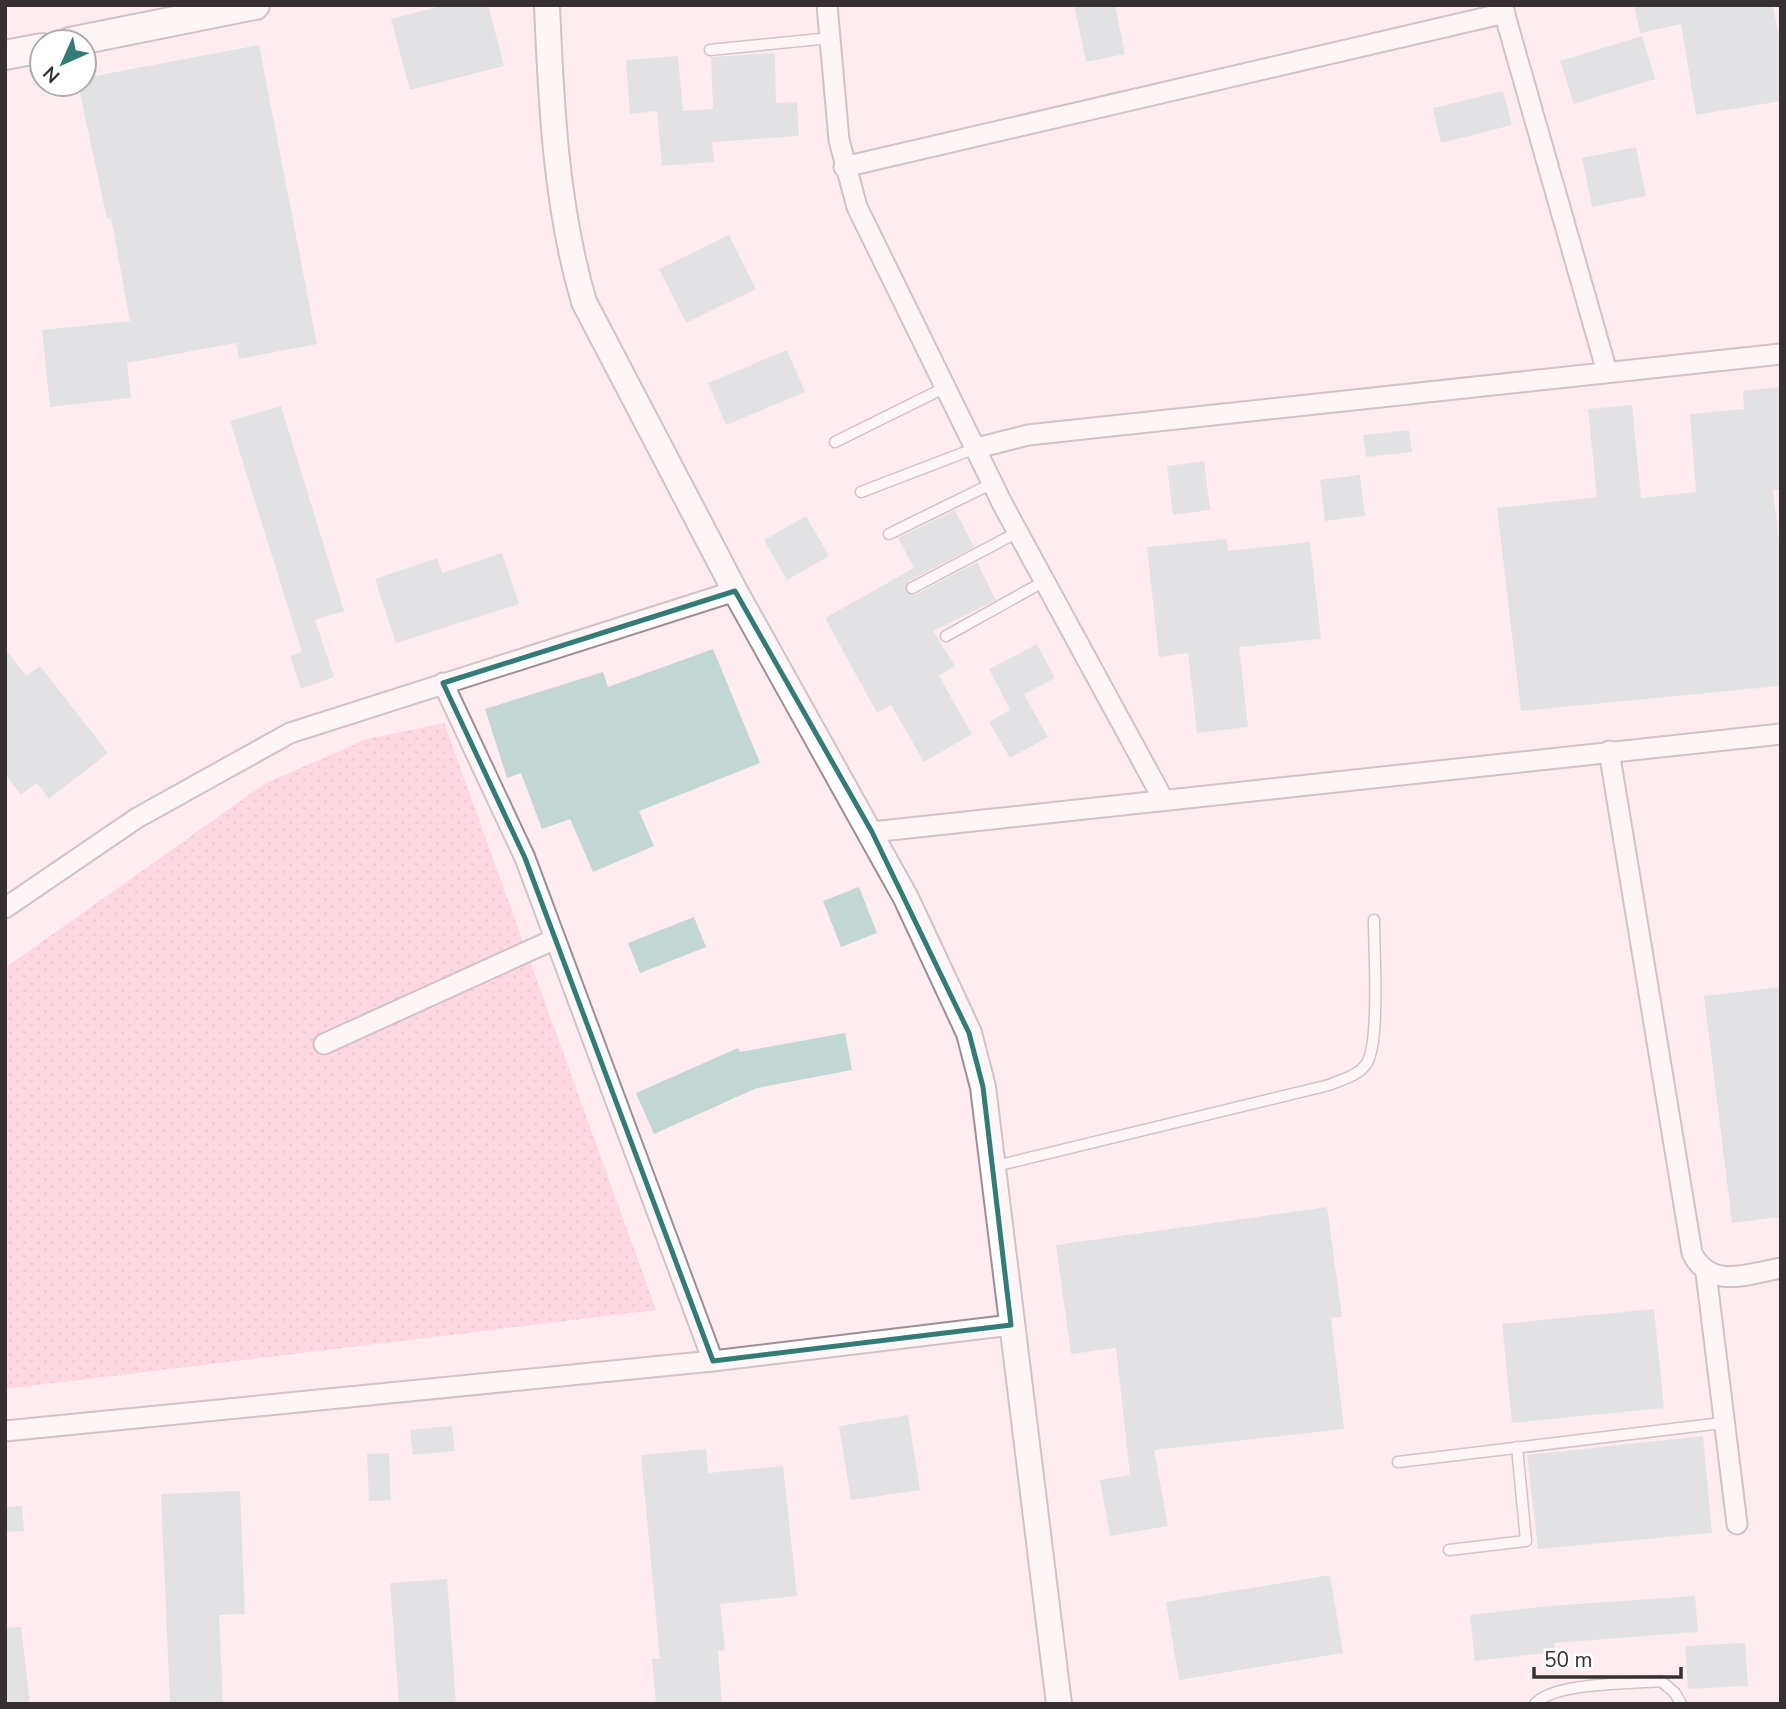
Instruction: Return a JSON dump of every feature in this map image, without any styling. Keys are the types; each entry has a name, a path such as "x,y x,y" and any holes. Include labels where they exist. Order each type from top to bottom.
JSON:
{"main road":[{"path":"98,36 255,5"},
{"path":"5,55 28,51"}],"street":[{"path":"547,5 554,121 576,274 584,302 734,591 872,832 948,984 969,1033 983,1087 1059,1704"},
{"path":"827,5 844,167 862,218 1043,582 1163,799"},
{"path":"844,167 1504,9 1607,372"},
{"path":"977,448 1028,435 1781,354"},
{"path":"5,908 137,818 290,733 734,591"},
{"path":"443,683 525,858 713,1361"},
{"path":"872,832 1781,734"},
{"path":"1609,751 1692,1253 1706,1273 1722,1423 1737,1524"},
{"path":"324,1044 555,939"},
{"path":"1706,1273 1729,1277 1781,1268"},
{"path":"5,1431 713,1361 1011,1325"}],"lane":[{"path":"710,50 832,38"},
{"path":"835,442 947,386"},
{"path":"861,492 977,448"},
{"path":"889,534 993,483"},
{"path":"912,588 1018,532"},
{"path":"946,636 1043,582"},
{"path":"991,1168 1329,1085 1353,1075 1366,1064 1373,1043 1374,920"},
{"path":"1398,1462 1722,1423"},
{"path":"1449,1550 1526,1542 1517,1447"},
{"path":"1535,1704 1542,1696 1560,1691 1661,1681 1675,1693 1681,1704"}],"highlighted area":[{"path":"735,591 872,832 969,1033 983,1087 1011,1325 713,1361 525,858 443,683"}],"shaded area":[{"path":"444,723 656,1310 5,1389 5,968 266,783 367,739"}],"building":[{"path":"444,5 488,5 504,66 410,90 391,19"},
{"path":"1074,5 1115,5 1125,54 1086,62"},
{"path":"1634,5 1773,5 1781,49 1781,101 1696,115 1681,24 1640,33"},
{"path":"1642,36 1655,79 1574,104 1560,61"},
{"path":"259,45 317,344 239,359 236,343 127,363 131,398 50,407 42,330 130,321 111,218 107,219 81,98 98,98 98,75"},
{"path":"775,53 776,103 797,102 799,136 712,142 714,162 662,166 657,111 630,114 626,60 678,56 683,111 713,109 711,57"},
{"path":"1503,91 1512,125 1441,143 1433,108"},
{"path":"1636,147 1646,196 1592,207 1582,158"},
{"path":"729,235 756,289 686,323 659,269"},
{"path":"787,350 805,392 726,425 708,383"},
{"path":"1781,387 1781,489 1773,490 1781,555 1781,686 1521,711 1497,508 1597,497 1588,409 1632,405 1641,498 1696,492 1690,414 1744,409 1743,391"},
{"path":"281,406 344,611 315,620 334,677 301,689 290,656 302,652 230,421"},
{"path":"1409,430 1412,452 1366,457 1363,435"},
{"path":"1204,461 1210,510 1173,515 1167,466"},
{"path":"1360,475 1365,516 1325,521 1320,480"},
{"path":"955,510 974,547 909,581 905,591 915,595 977,562 996,600 933,631 955,666 939,676 972,734 924,762 891,705 877,713 825,618 914,568 898,538"},
{"path":"806,516 829,556 787,580 764,540"},
{"path":"1227,539 1228,551 1310,542 1321,639 1239,647 1248,727 1197,733 1188,653 1159,657 1147,547"},
{"path":"502,553 519,604 396,643 375,579 437,558 442,573"},
{"path":"1037,644 1055,678 1024,694 1048,737 1010,758 989,722 1010,710 989,669"},
{"path":"5,648 26,676 40,666 108,753 49,799 37,783 21,795 5,774"},
{"path":"713,649 760,763 639,811 654,846 593,872 570,819 542,829 521,773 507,778 485,709 603,672 608,687"},
{"path":"859,887 877,933 841,947 823,901"},
{"path":"694,917 706,947 640,973 628,943"},
{"path":"1781,987 1781,1217 1732,1223 1704,996"},
{"path":"845,1033 852,1070 757,1088 654,1134 636,1093 738,1048 740,1052"},
{"path":"1327,1207 1342,1317 1331,1318 1344,1429 1154,1450 1168,1526 1110,1536 1100,1480 1130,1475 1116,1348 1071,1354 1056,1245"},
{"path":"1654,1309 1664,1408 1512,1423 1502,1324"},
{"path":"908,1415 920,1490 851,1500 839,1426"},
{"path":"452,1426 455,1451 413,1455 410,1430"},
{"path":"1703,1436 1712,1533 1538,1549 1527,1455"},
{"path":"706,1449 708,1473 783,1466 797,1596 720,1604 725,1650 718,1651 722,1704 656,1704 652,1659 660,1659 641,1455"},
{"path":"389,1453 391,1500 369,1501 367,1454"},
{"path":"240,1491 245,1614 219,1615 223,1704 170,1704 161,1494"},
{"path":"22,1506 24,1531 5,1532 5,1507"},
{"path":"1330,1575 1343,1653 1179,1680 1166,1602"},
{"path":"447,1579 456,1704 399,1704 390,1583"},
{"path":"1695,1596 1698,1632 1554,1643 1555,1652 1475,1661 1470,1615 1549,1606"},
{"path":"21,1627 30,1704 5,1704 5,1628"},
{"path":"1745,1643 1748,1686 1688,1689 1685,1646"}]}
